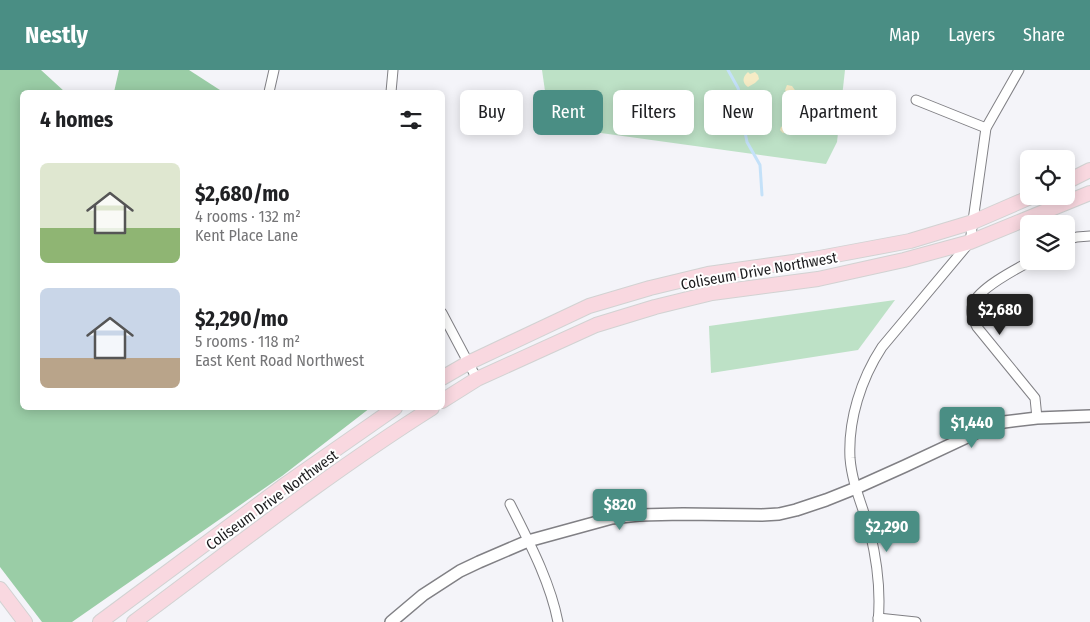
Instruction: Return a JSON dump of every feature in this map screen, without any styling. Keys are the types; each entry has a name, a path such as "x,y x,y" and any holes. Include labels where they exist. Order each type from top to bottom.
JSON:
{"main road":[{"path":"1075,178 1090,170"},
{"name":"Coliseum Drive Northwest","path":"445,399 477,379 596,325 655,307 712,293 818,279 904,260 970,242 1090,193"},
{"name":"Coliseum Drive Northwest","path":"445,376 468,363 589,306 650,288 708,274 814,259 910,241 973,222 1020,202"},
{"name":"Coliseum Drive Northwest","path":"100,622 286,484 393,410"},
{"name":"Coliseum Drive Northwest","path":"134,622 298,500 429,410"},
{"path":"0,589 25,622"}],"street":[{"path":"269,90 274,70"},
{"path":"391,90 393,70"},
{"path":"916,622 878,620 879,583 875,556 850,459 853,420 872,362 882,347 970,242 986,128 1019,70"},
{"path":"916,100 986,128"},
{"path":"1075,238 1090,236"},
{"path":"1020,268 979,295 972,306 972,314 978,327 1035,398 1037,418"},
{"path":"445,319 477,379"},
{"path":"391,622 423,595 460,571 528,541 621,517 683,514 779,514 826,500 856,488 982,430 1004,422 1037,418 1090,416"},
{"path":"510,504 550,592 558,622"}],"green space":[{"path":"0,70 41,70 63,90 20,90 20,410 367,410 282,476 72,622 42,622 0,567"},
{"path":"119,70 189,70 220,90 114,90"},
{"path":"542,70 845,70 843,90 782,90 782,135 838,135 837,142 826,164 615,135 694,135 694,90 613,90 613,135 603,133 603,90 545,90"},
{"path":"895,300 858,350 711,373 709,326"}],"sand":[{"path":"748,72 750,74 755,72 759,79 748,87 744,80"},
{"path":"787,85 792,86 795,90 785,90"}],"waterway":[{"path":"728,70 740,95 747,142 760,165 762,195"}]}
